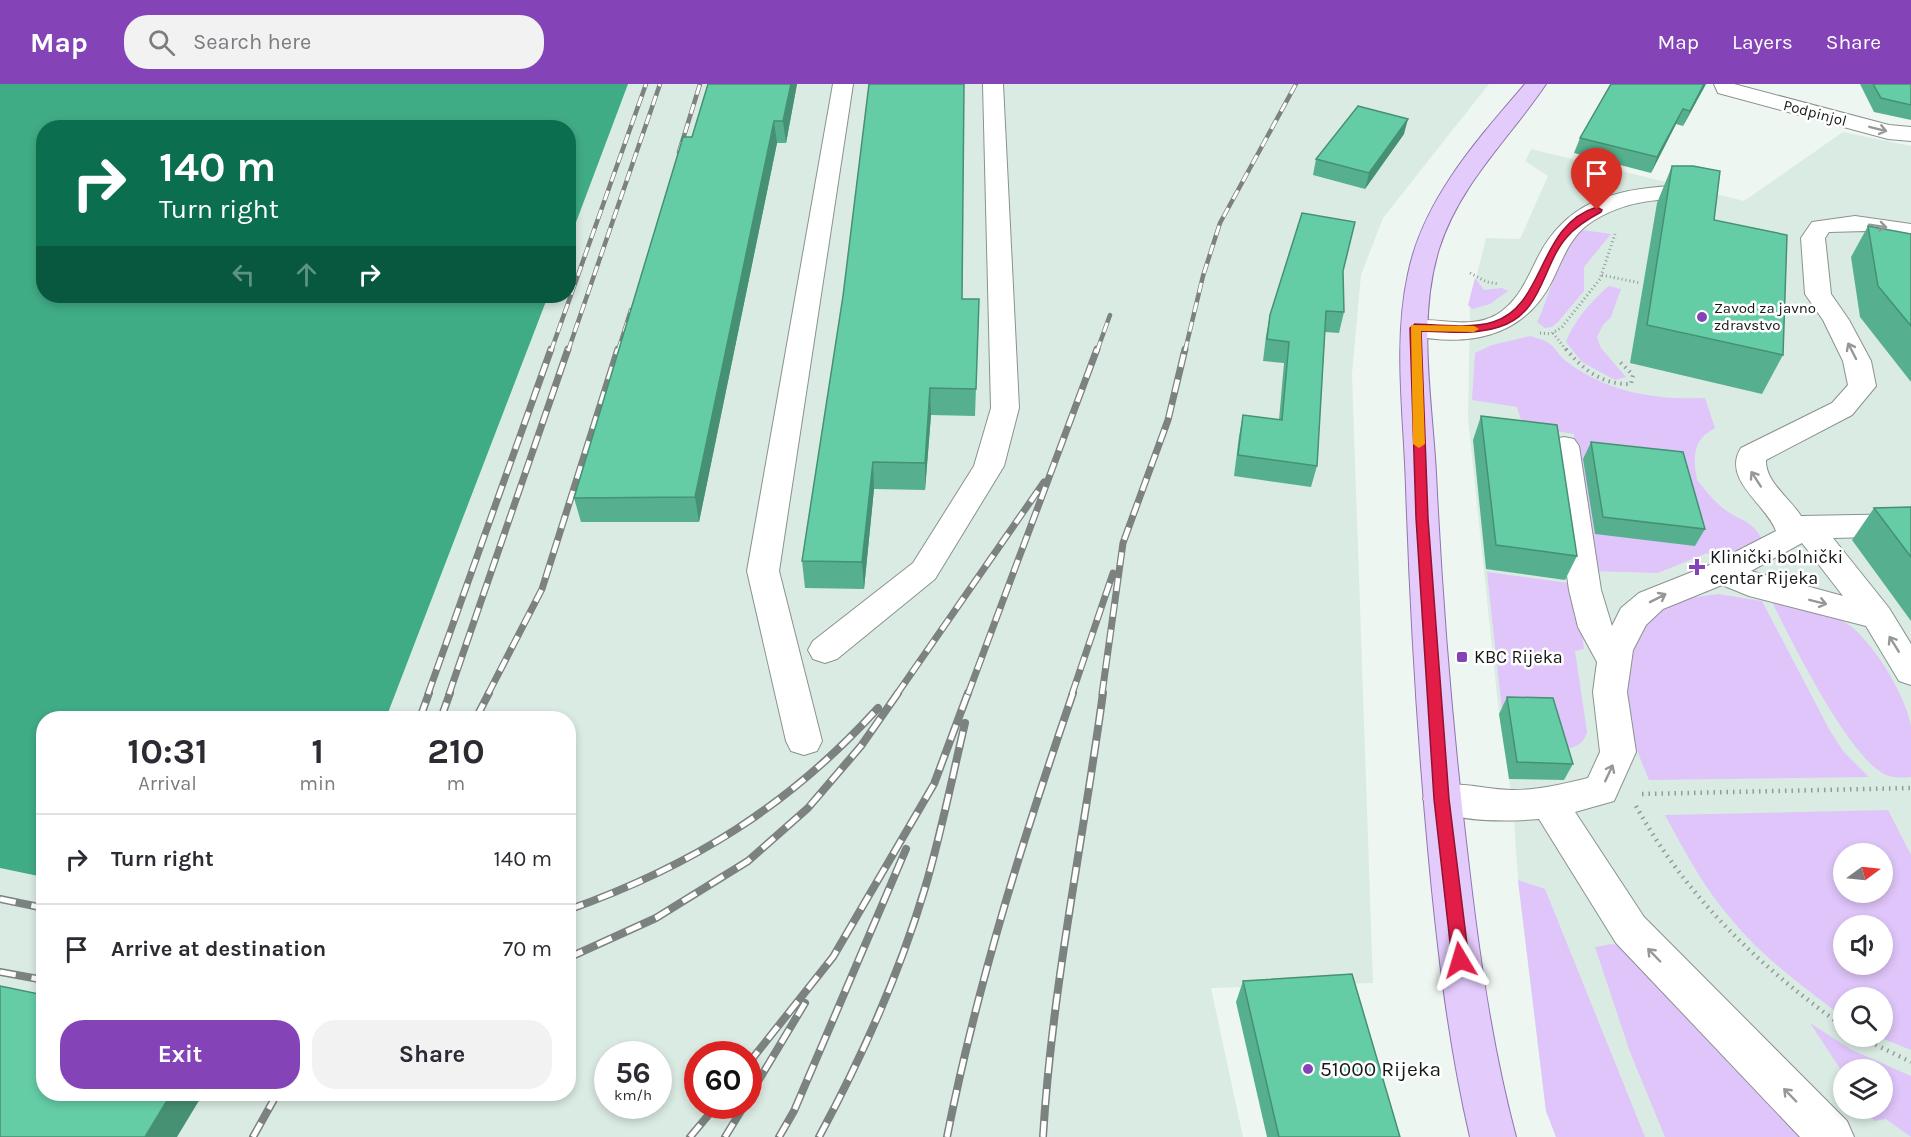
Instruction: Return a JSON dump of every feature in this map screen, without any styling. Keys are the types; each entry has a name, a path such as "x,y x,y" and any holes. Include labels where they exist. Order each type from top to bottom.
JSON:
{"main road":[{"path":"1493,1137 1477,1076 1466,1006 1442,799 1422,518 1415,328 1419,289 1427,248 1453,193 1494,134 1536,84"}],"street":[{"path":"804,741 763,571 843,84"},
{"path":"825,650 924,571 990,466 1005,408 993,84"},
{"name":"Podpinjol","path":"1724,84 1725,89 1888,132 1911,134"},
{"path":"1415,328 1475,329 1498,324 1512,316 1530,299 1562,236 1582,218 1612,202 1675,193 1709,200"},
{"path":"1911,231 1857,222 1838,222 1821,227 1813,238 1818,294 1836,320 1857,361 1862,386 1842,409 1795,435 1751,455 1749,466 1755,480 1799,527 1876,617 1911,672"},
{"path":"1564,446 1585,590 1595,627 1614,662"},
{"path":"1442,799 1513,806 1549,803 1601,790 1618,752 1610,692 1616,650 1633,617 1651,601 1722,572 1779,545 1799,527 1911,525"},
{"path":"1722,572 1749,585 1876,617"},
{"path":"1549,803 1630,930 1831,1137"}],"path":[{"path":"1535,333 1553,333 1562,327 1602,275 1615,233 1613,229"},
{"path":"1470,273 1487,282 1506,284"},
{"path":"1602,275 1640,283"},
{"path":"1553,333 1571,356 1589,370 1614,382 1631,384 1633,375 1618,360"},
{"path":"1654,794 1911,788"},
{"path":"1634,803 1646,828 1721,926 1790,990 1833,1019"},
{"path":"1880,1047 1911,1062"}],"shaded area":[{"path":"0,84 628,84 576,222 576,120 36,120 36,303 545,303 389,711 36,711 36,876 0,868"},
{"path":"625,84 1489,84 1383,218 1361,275 1352,374 1373,983 1211,988 1243,1137 0,1137 0,868 36,876 36,1101 576,1101 576,711 388,711 542,303 576,303 576,215"},
{"name":"Klinički bolnički centar Rijeka","path":"1843,132 1911,146 1911,1137 1556,1137 1546,1111 1518,880 1513,806 1499,714 1468,419 1470,302 1486,238 1520,239 1548,176 1525,161 1531,149 1744,201"},
{"path":"1582,230 1611,234 1584,267 1584,291 1558,322 1552,327 1545,328 1537,322 1562,258 1575,236"},
{"path":"1475,278 1484,290 1502,288 1508,291 1490,304 1472,309 1468,305"},
{"path":"1609,286 1621,289 1611,317 1603,325 1597,337 1601,348 1626,377 1615,380 1582,362 1566,342 1584,311"},
{"path":"1530,336 1547,342 1570,364 1601,382 1634,393 1652,396 1705,398 1715,428 1707,433 1698,444 1695,457 1697,480 1719,505 1752,526 1762,539 1722,563 1707,553 1658,573 1589,571 1574,434 1523,426 1517,407 1472,400 1475,353 1492,345"},
{"path":"1487,572 1576,584 1584,649 1575,651 1587,732 1577,746 1559,751 1502,710"},
{"path":"1718,594 1762,601 1829,729 1843,751 1869,777 1649,780 1629,726 1625,708 1625,672 1630,654 1640,631 1661,606 1667,609 1683,599"},
{"path":"1772,602 1810,609 1838,618 1856,631 1877,655 1895,684 1908,714 1911,726 1911,777 1884,774 1869,763 1822,696"},
{"path":"1888,810 1911,855 1911,1050 1893,1043 1893,987 1833,987 1833,1009 1784,972 1744,934 1713,895 1665,815"},
{"path":"1518,880 1545,889 1645,1137 1556,1137 1546,1111"},
{"path":"1612,944 1626,947 1814,1137 1665,1137 1630,1052 1595,947"},
{"path":"1810,1023 1833,1038 1833,1047 1847,1047 1872,1059 1834,1059"},
{"path":"1893,1068 1911,1076 1911,1137 1886,1119 1893,1119"}],"building":[{"path":"708,84 791,84 783,121 774,121 695,497 574,498 683,137 692,137"},
{"path":"869,84 964,84 962,299 979,299 976,389 930,388 925,463 873,462 862,562 802,561 843,296"},
{"path":"1611,84 1704,84 1690,111 1683,109 1657,157 1580,138"},
{"path":"1873,84 1911,84 1911,105 1881,98"},
{"path":"1358,106 1408,119 1369,173 1316,159"},
{"name":"Zavod za javno zdravstvo","path":"1672,166 1693,166 1720,171 1714,220 1787,235 1783,355 1647,325"},
{"path":"1302,213 1355,222 1343,271 1344,312 1326,311 1317,466 1238,455 1243,415 1282,420 1289,342 1267,339 1270,315"},
{"path":"1868,226 1911,234 1911,326 1878,286"},
{"path":"1481,416 1557,425 1577,556 1496,545"},
{"path":"1591,442 1683,452 1705,529 1603,517"},
{"path":"1911,507 1911,557 1874,508"},
{"path":"1507,697 1553,698 1573,764 1517,762"},
{"name":"51000 Rijeka","path":"1352,974 1400,1137 1279,1137 1243,981"},
{"path":"0,986 36,993 36,1101 167,1101 145,1137 0,1137"}],"railway":[{"path":"576,281 646,84"},
{"path":"568,351 660,84"},
{"path":"679,152 700,84"},
{"path":"1185,351 1203,276 1220,223 1296,84"},
{"path":"551,351 568,303"},
{"path":"618,351 631,310"},
{"path":"1097,351 1110,315"},
{"path":"428,694 551,349"},
{"path":"449,694 568,349"},
{"path":"488,694 542,589 618,349"},
{"path":"968,694 1097,349"},
{"path":"1102,694 1123,543 1168,420 1185,349"},
{"path":"897,694 1044,482"},
{"path":"1072,694 1113,573"},
{"path":"423,711 429,693"},
{"path":"444,711 450,693"},
{"path":"480,711 489,693"},
{"path":"576,954 656,918 748,861 808,808 861,746 898,693"},
{"path":"762,1046 833,957 934,784 968,693"},
{"path":"947,1137 972,1024 1002,913 1073,693"},
{"path":"1043,1137 1053,1026 1103,693"},
{"path":"576,907 656,874 736,829 809,775 878,708"},
{"path":"819,1137 865,1046 904,952 931,868 965,723"},
{"path":"779,1137 794,1111 906,849"},
{"path":"0,899 36,906"},
{"path":"0,972 36,979"},
{"path":"762,1075 805,1003"},
{"path":"253,1137 273,1101"},
{"path":"690,1137 705,1119"},
{"path":"725,1137 736,1119"}],"slow traffic":[{"path":"1419,444 1415,328 1474,329"}],"place":[{"name":"Zavod za javno zdravstvo","path":"1702,317"},
{"name":"Klinički bolnički centar Rijeka","path":"1697,567"},
{"name":"KBC Rijeka","path":"1462,657"},
{"name":"51000 Rijeka","path":"1308,1069"}],"route":[{"path":"1460,960 1442,799 1422,518 1415,328 1475,329 1498,324 1512,316 1530,299 1562,236 1582,218 1597,210"}]}
